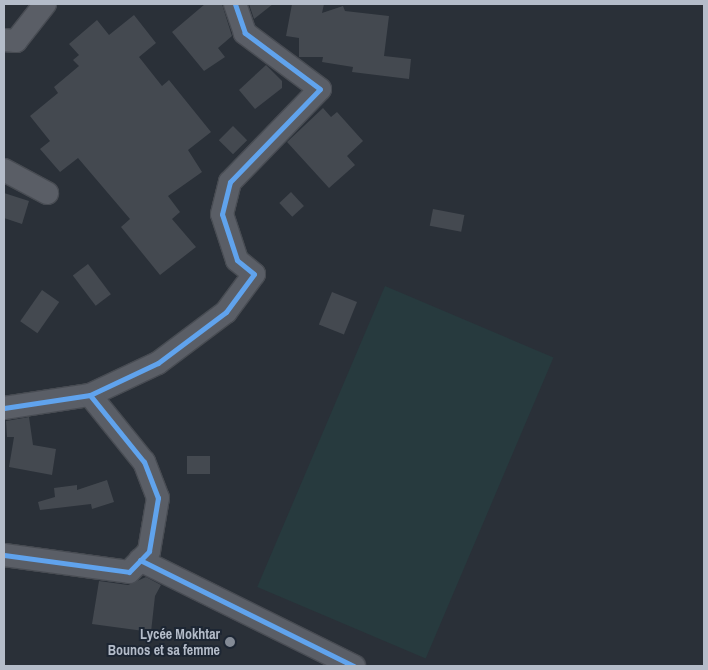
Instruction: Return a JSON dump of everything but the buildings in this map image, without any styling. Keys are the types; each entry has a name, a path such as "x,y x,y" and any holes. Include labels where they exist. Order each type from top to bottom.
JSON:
{"street":[{"path":"4,40 16,41 45,4"},
{"path":"4,408 90,395 158,363 226,312 254,274 236,260 222,214 230,182 320,89 245,33 235,4"},
{"path":"4,170 47,193"},
{"path":"4,555 128,572 149,551 158,498 144,462 90,395"},
{"path":"140,560 354,666"}],"green space":[{"path":"385,286 553,358 426,659 257,587"}],"cycle path":[{"path":"4,408 90,395 158,363 226,312 254,274 237,260 222,214 230,182 320,89 245,33 235,4"},
{"path":"4,555 129,572 149,551 158,498 144,462 90,395"},
{"path":"140,560 354,666"}],"place":[{"name":"Lycée Mokhtar Bounos et sa femme","path":"230,642"}]}
